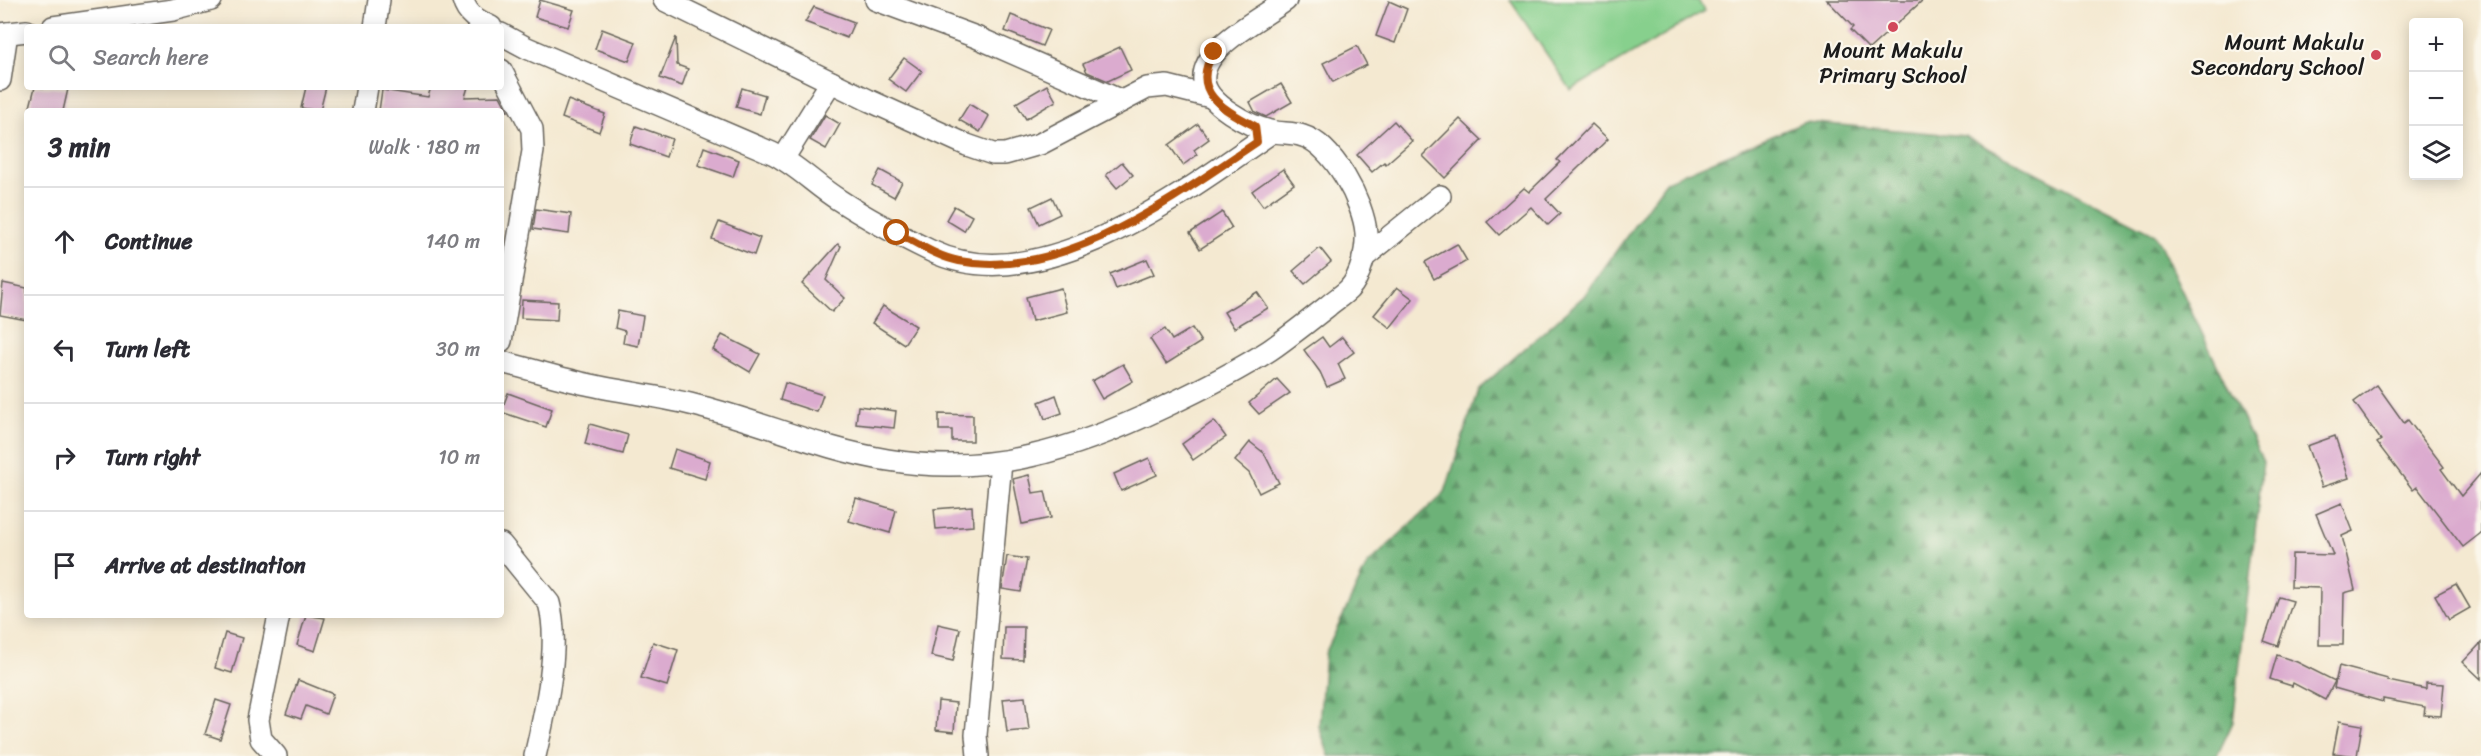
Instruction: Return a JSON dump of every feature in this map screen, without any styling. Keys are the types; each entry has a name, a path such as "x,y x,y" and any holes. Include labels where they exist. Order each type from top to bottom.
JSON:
{"street":[{"path":"74,24 173,10 211,0"},
{"path":"376,24 380,0"},
{"path":"504,363 588,384 699,406 852,453 891,461 925,464 1001,462 1045,454 1093,439 1189,395 1248,364 1282,342 1349,289 1358,275 1366,235 1363,214 1339,168 1317,143 1304,136 1261,133 1211,97 1180,88 1156,86 1040,144 1012,153 993,154 967,145 831,82 695,13 664,0"},
{"path":"876,0 976,37 1122,101"},
{"path":"1211,97 1206,88 1205,71 1214,52 1286,0"},
{"path":"468,14 485,24"},
{"path":"0,80 11,33"},
{"path":"504,36 527,48 783,159 839,200 932,252 957,261 1001,265 1049,258 1149,213 1261,133"},
{"path":"1180,88 1205,71"},
{"path":"504,76 532,129 533,151 504,324"},
{"path":"783,159 831,82"},
{"path":"364,108 366,90"},
{"path":"1363,258 1440,196"},
{"path":"978,756 976,735 1001,462"},
{"path":"504,548 549,603 552,615 549,679 544,717 535,756"},
{"path":"276,756 261,739 258,720 278,618"}],"green space":[{"path":"1510,0 1698,0 1704,11 1571,90"},
{"path":"1805,122 1965,136 2155,234 2263,462 2233,722 2217,756 1329,756 1319,726 1325,654 1367,565 1445,492 1478,390 1584,296 1666,181"}],"building":[{"path":"540,0 574,10 568,27 535,17"},
{"path":"1827,0 1923,0 1869,49 1850,30 1853,27"},
{"path":"1389,1 1407,9 1395,43 1376,36"},
{"path":"814,7 854,22 847,38 805,22"},
{"path":"1011,15 1049,30 1042,46 1005,31"},
{"path":"602,29 636,42 629,61 595,49"},
{"path":"676,37 677,65 688,69 682,86 660,78"},
{"path":"1357,46 1367,65 1333,82 1323,63"},
{"path":"1120,47 1131,70 1108,81 1087,72 1083,64"},
{"path":"904,58 922,71 906,92 888,79"},
{"path":"1281,84 1292,102 1266,117 1255,112 1250,102"},
{"path":"1047,85 1056,101 1026,119 1016,103"},
{"path":"742,88 765,95 760,114 736,107"},
{"path":"34,90 68,90 64,108 30,108"},
{"path":"305,90 325,90 321,108 301,108"},
{"path":"382,90 428,97 430,90 467,90 465,97 500,96 508,111 504,111 504,108 379,108"},
{"path":"568,100 605,114 599,132 562,118"},
{"path":"969,104 989,116 980,132 959,120"},
{"path":"825,115 840,124 826,149 810,140"},
{"path":"1460,119 1482,140 1445,178 1423,156"},
{"path":"1394,121 1412,141 1386,164 1384,162 1372,172 1357,155"},
{"path":"1198,124 1209,139 1194,150 1197,155 1183,165 1169,145"},
{"path":"1592,124 1608,139 1546,199 1560,214 1548,225 1531,207 1499,235 1487,222 1524,188 1529,192 1560,162 1557,160"},
{"path":"636,126 672,139 666,157 630,144"},
{"path":"704,147 739,160 733,177 698,165"},
{"path":"1122,162 1133,175 1117,188 1106,175"},
{"path":"1283,169 1294,184 1263,206 1252,191"},
{"path":"880,170 902,182 894,197 872,185"},
{"path":"1052,197 1060,214 1039,224 1031,207"},
{"path":"954,206 972,216 964,231 946,220"},
{"path":"536,209 571,214 569,234 533,229"},
{"path":"1222,212 1232,228 1200,249 1190,233"},
{"path":"719,222 760,238 754,255 712,239"},
{"path":"838,244 841,246 826,280 845,298 832,312 802,284"},
{"path":"1457,244 1467,261 1434,279 1425,262"},
{"path":"1320,248 1331,262 1305,284 1293,271"},
{"path":"1147,259 1154,274 1116,289 1110,274"},
{"path":"3,283 24,287 24,319 0,315"},
{"path":"1397,287 1413,299 1390,328 1374,315"},
{"path":"1061,288 1067,312 1032,321 1026,297"},
{"path":"1257,292 1268,308 1234,328 1224,312"},
{"path":"522,300 558,302 557,320 521,318"},
{"path":"883,306 916,326 904,344 872,323"},
{"path":"618,311 643,316 638,346 623,343 625,331 615,328"},
{"path":"1192,328 1201,342 1166,364 1150,339 1165,329 1172,340"},
{"path":"722,335 760,354 750,372 713,350"},
{"path":"1322,337 1329,347 1342,337 1354,352 1338,364 1345,379 1327,387 1320,372 1304,350"},
{"path":"1123,364 1133,381 1102,399 1092,381"},
{"path":"1277,379 1290,393 1259,414 1249,403"},
{"path":"785,383 823,395 817,412 780,400"},
{"path":"2377,385 2404,423 2408,420 2444,467 2441,469 2461,496 2481,473 2481,533 2463,547 2417,487 2413,490 2377,443 2381,440 2354,402"},
{"path":"508,393 552,409 546,427 504,413"},
{"path":"1056,395 1062,413 1045,419 1039,402"},
{"path":"858,406 896,411 894,428 856,424"},
{"path":"939,414 973,415 973,441 952,441 952,430 939,430"},
{"path":"1214,421 1226,437 1193,460 1182,444"},
{"path":"590,424 628,435 623,454 585,444"},
{"path":"2335,436 2349,478 2322,487 2307,446"},
{"path":"1250,442 1264,453 1279,483 1259,493 1249,473 1235,461"},
{"path":"675,449 710,461 705,479 669,468"},
{"path":"1149,458 1157,475 1121,491 1114,474"},
{"path":"1029,475 1033,493 1045,491 1051,518 1022,524 1013,479"},
{"path":"856,498 896,510 890,533 849,521"},
{"path":"2342,503 2353,531 2342,536 2355,590 2344,593 2343,645 2319,645 2320,588 2291,587 2292,554 2333,555 2316,514"},
{"path":"972,506 973,526 936,529 934,509"},
{"path":"1007,556 1027,559 1021,592 1002,589"},
{"path":"2456,584 2470,608 2449,620 2435,595"},
{"path":"2279,597 2293,601 2278,646 2264,641"},
{"path":"305,618 325,618 315,651 297,645"},
{"path":"938,624 960,629 953,661 931,656"},
{"path":"1004,627 1024,627 1023,660 1003,659"},
{"path":"225,633 242,638 232,673 215,668"},
{"path":"653,642 678,650 667,686 641,678"},
{"path":"2481,643 2481,679 2463,662"},
{"path":"2277,655 2335,681 2325,700 2293,683 2292,686 2270,679"},
{"path":"2339,666 2388,679 2388,681 2426,689 2426,683 2444,684 2441,716 2424,715 2425,707 2383,699 2383,702 2334,688"},
{"path":"298,680 333,694 326,714 306,706 301,719 286,714"},
{"path":"1025,697 1029,730 1007,732 1003,699"},
{"path":"216,700 231,705 220,739 205,734"},
{"path":"938,701 956,703 954,732 936,730"},
{"path":"2339,721 2362,725 2357,756 2333,753"}],"place":[{"name":"Mount Makulu Primary School","path":"1893,27"},
{"name":"Mount Makulu Secondary School","path":"2376,55"}],"route":[{"path":"897,233 932,252 957,261 1001,265 1049,258 1149,213 1257,142 1255,126 1223,107 1211,97 1206,88 1205,71 1214,52"}]}
